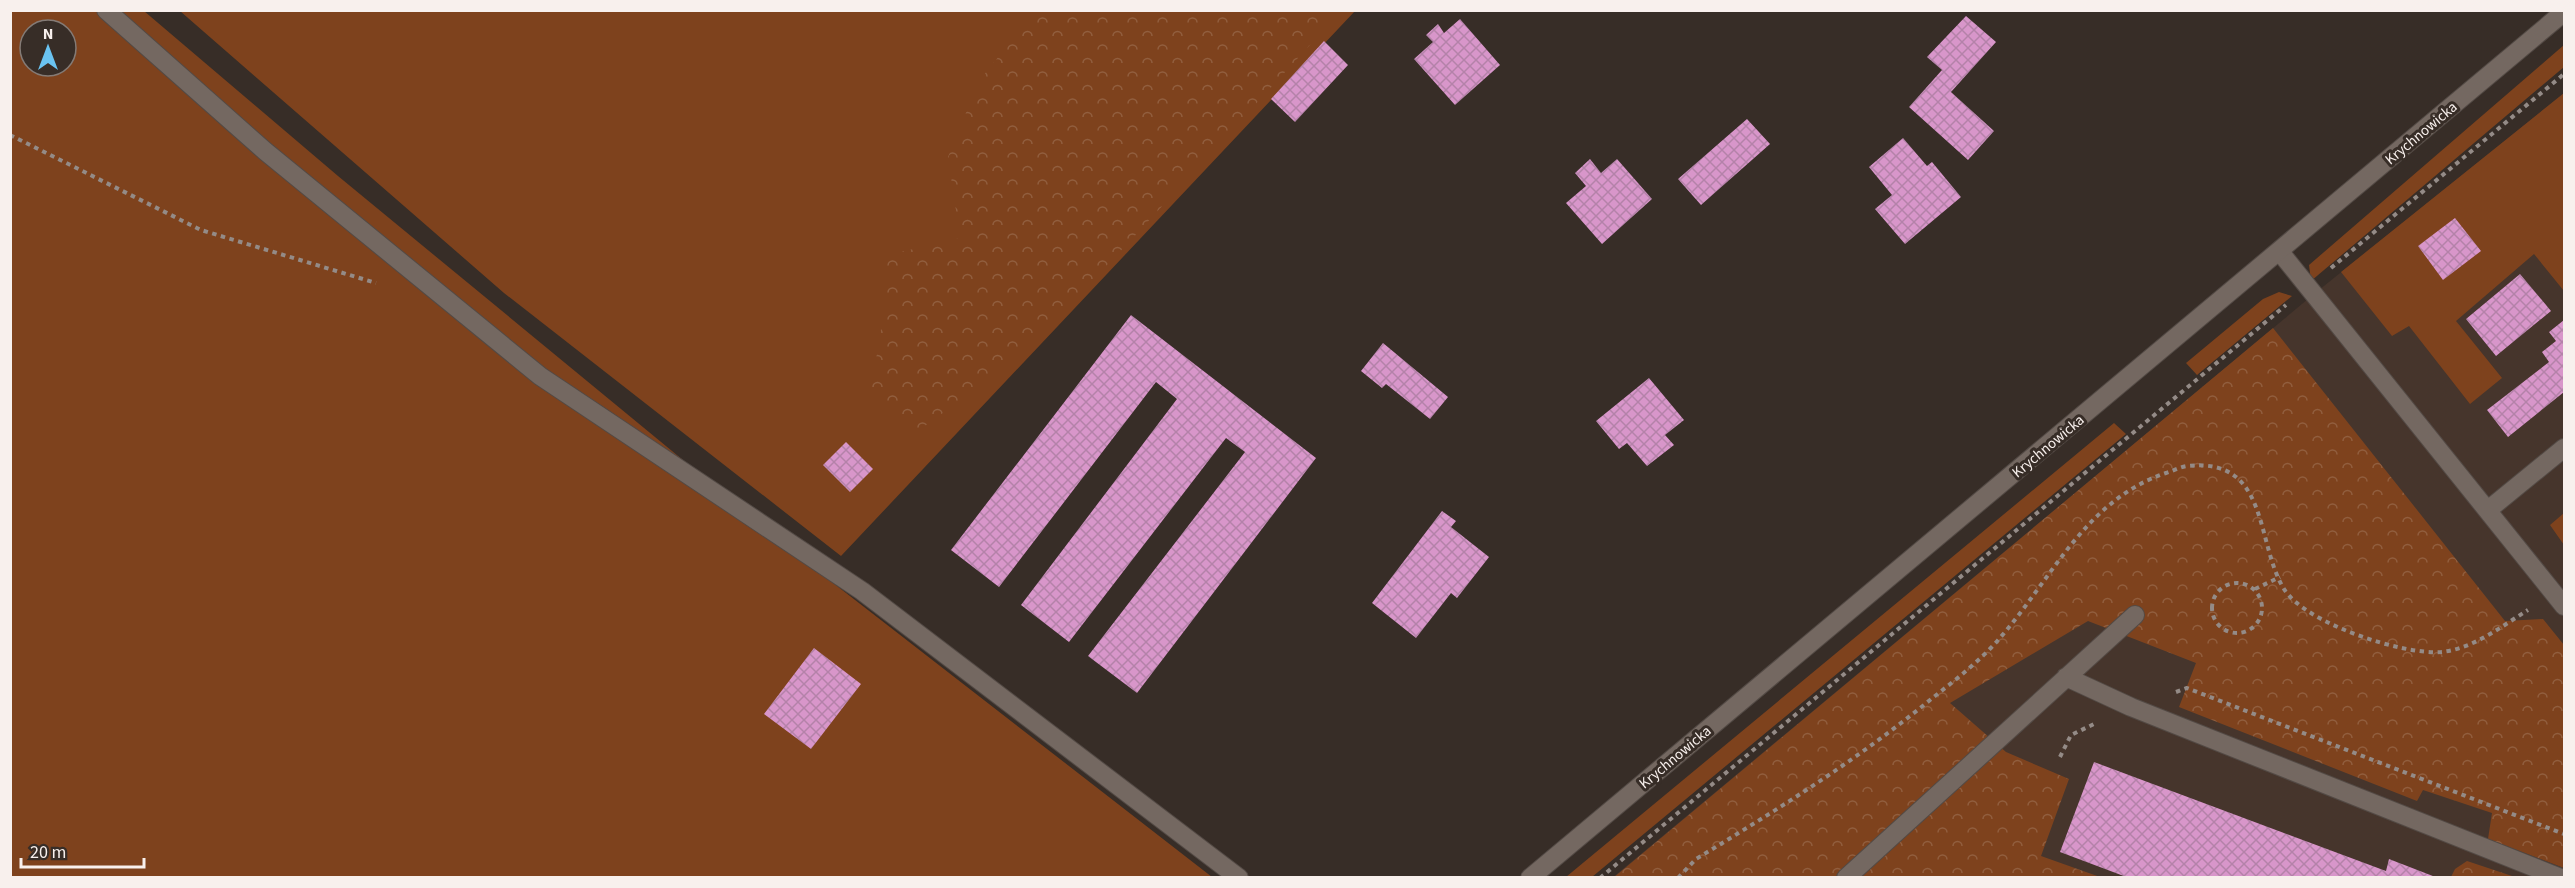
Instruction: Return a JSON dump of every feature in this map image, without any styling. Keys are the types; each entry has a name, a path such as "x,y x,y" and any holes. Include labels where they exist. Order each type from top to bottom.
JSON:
{"street":[{"path":"106,10 265,151 540,375 862,591 1239,878"},
{"name":"Krychnowicka","path":"1530,878 2565,12"},
{"path":"2280,252 2560,600"},
{"path":"2488,510 2565,448"},
{"path":"1846,878 2135,615"},
{"path":"2066,677 2131,707 2561,878"}],"path":[{"path":"1600,878 2565,74"},
{"path":"10,135 201,230 382,285"},
{"path":"1678,878 1696,859 1878,742 1952,683 1999,639 2083,529 2134,485 2186,466 2216,468 2242,481 2259,511 2284,589 2303,609 2349,633 2388,645 2440,652 2474,643 2560,600"},
{"path":"2255,589 2280,577"},
{"path":"2241,582 2255,589 2262,603 2260,619 2255,625 2250,630 2234,633 2219,626 2211,613 2214,596 2225,585 2241,582"}],"shaded area":[{"path":"2564,93 2564,877 1612,878 2314,294"}],"green space":[{"path":"10,11 144,11 338,176 819,572 1212,877 11,877"},
{"path":"180,11 1355,11 841,556 504,293"},
{"path":"1050,11 1341,11 1131,240 1015,361 911,436 870,396 882,323 888,255 960,238 948,157 979,81 1028,20"},
{"path":"2564,45 2564,67 2311,281 2309,265"},
{"path":"2564,93 2564,291 2534,254 2456,321 2502,378 2470,404 2409,326 2392,336 2341,272"},
{"path":"2279,292 2292,296 2197,375 2186,363 2263,299"},
{"path":"2273,328 2505,621 2543,619 2564,645 2564,868 2488,839 2492,813 2423,790 2417,801 2179,707 2196,663 2088,621 1950,703 2006,752 2069,779 2041,856 2100,877 1613,878"},
{"path":"2114,423 2126,434 1592,877 1566,877"},
{"path":"2564,513 2564,545 2550,525"},
{"path":"2467,861 2515,877 2451,877 2455,869"}],"building":[{"path":"1966,16 1996,42 1951,92 1994,131 1968,160 1909,107 1942,70 1927,57"},
{"path":"1460,19 1500,65 1455,105 1414,59 1433,42 1426,35 1438,24 1444,33"},
{"path":"1324,41 1348,65 1295,122 1271,99"},
{"path":"1747,119 1770,144 1701,205 1678,179"},
{"path":"1903,138 1927,166 1932,162 1961,197 1905,244 1875,209 1892,195 1869,167"},
{"path":"1590,159 1601,173 1617,159 1652,199 1602,244 1566,203 1586,186 1575,173"},
{"path":"2455,218 2481,251 2443,280 2418,246"},
{"path":"2520,274 2551,311 2496,356 2466,319"},
{"path":"1131,315 1316,458 1137,693 1088,656 1245,452 1226,438 1069,642 1021,605 1177,399 1156,382 999,587 951,550"},
{"path":"2564,320 2564,392 2508,437 2487,410 2549,362 2542,352 2556,341 2549,332"},
{"path":"1383,343 1448,397 1430,419 1386,384 1382,388 1361,371"},
{"path":"1649,378 1684,420 1665,435 1674,445 1647,466 1627,443 1619,449 1596,421"},
{"path":"846,442 873,469 850,492 823,465"},
{"path":"1442,511 1456,521 1451,527 1489,557 1457,598 1451,593 1416,638 1372,603"},
{"path":"814,648 861,684 811,749 764,714"},
{"path":"2094,762 2386,871 2389,859 2438,878 2129,878 2060,852"}]}
